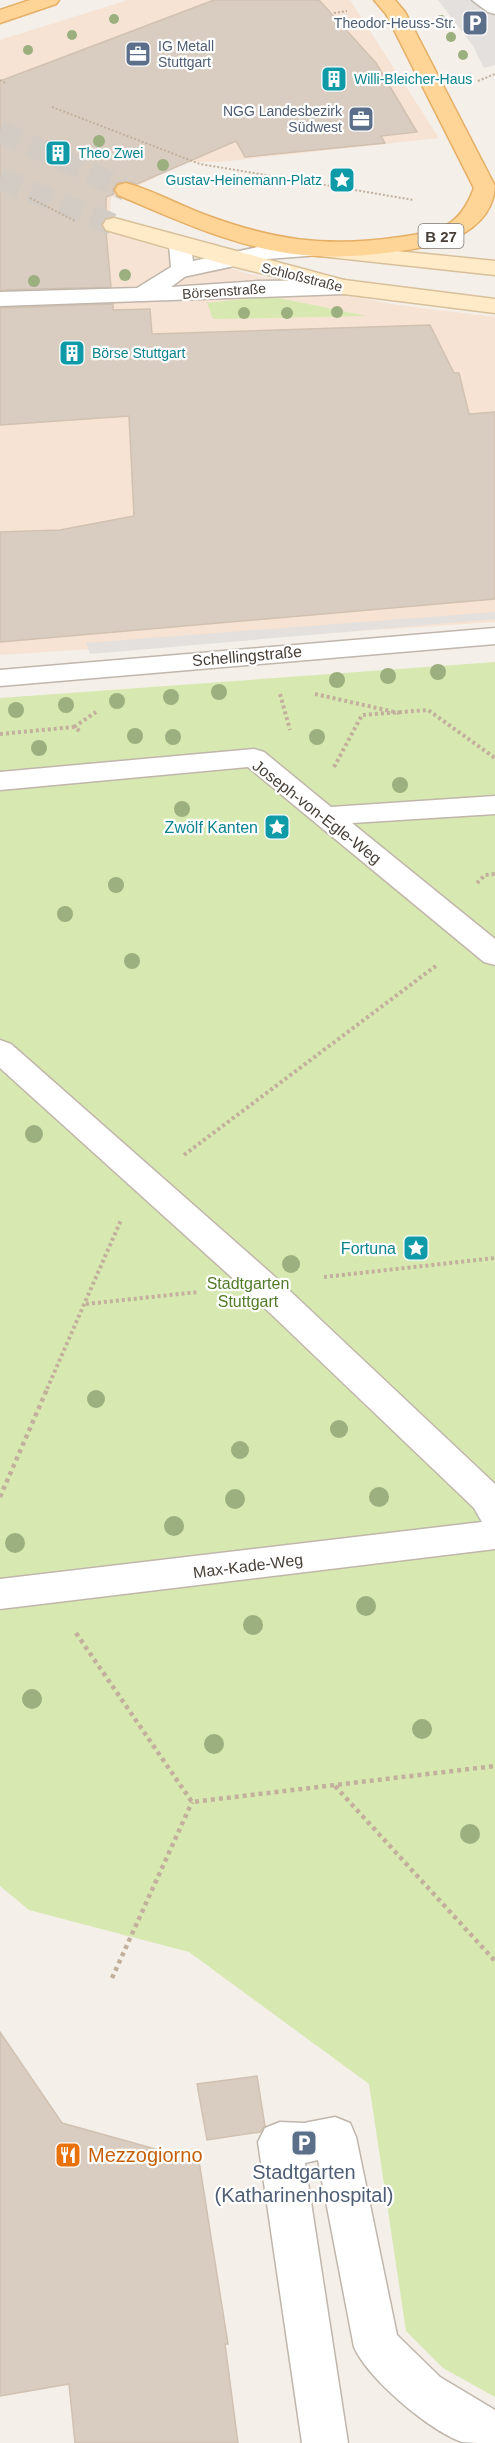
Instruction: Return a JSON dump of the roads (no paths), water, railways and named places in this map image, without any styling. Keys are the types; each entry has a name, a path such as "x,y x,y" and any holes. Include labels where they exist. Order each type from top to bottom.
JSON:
{"main road":[{"path":"0,17 49,0"},
{"name":"B 27","path":"312,250 393,245 437,238 463,227 478,211 485,188 395,12 384,0"},
{"name":"Schloßstraße","path":"126,190 197,221 266,241 312,250 495,268"},
{"name":"Schloßstraße","path":"114,225 180,245 344,288 495,306"}],"street":[{"path":"482,0 495,8"},
{"name":"Börsenstraße","path":"140,296 183,270 180,245"},
{"path":"183,270 267,252 312,250"},
{"name":"Börsenstraße","path":"0,299 212,293 258,288 344,288"},
{"name":"Schellingstraße","path":"0,678 495,636"},
{"name":"Joseph-von-Egle-Weg","path":"0,781 254,758 495,955"},
{"path":"325,816 495,804"},
{"path":"0,1051 261,1284 487,1498 495,1512"},
{"name":"Max-Kade-Weg","path":"0,1594 46,1591 495,1534"},
{"path":"325,2443 279,2142 304,2143 335,2137 377,2347 424,2393 495,2436"}],"tunnel":[{"path":"0,131 126,190"},
{"path":"0,179 114,225"}],"place":[{"name":"Theodor-Heuss-Str.","path":"475,23"},
{"name":"IG Metall Stuttgart","path":"138,54"},
{"name":"Willi-Bleicher-Haus","path":"334,79"},
{"name":"NGG Landesbezirk Südwest","path":"361,119"},
{"name":"Theo Zwei","path":"58,153"},
{"name":"Gustav-Heinemann-Platz","path":"342,180"},
{"name":"Börse Stuttgart","path":"72,353"},
{"name":"Zwölf Kanten","path":"277,827"},
{"name":"Fortuna","path":"416,1248"},
{"name":"Stadtgarten (Katharinenhospital)","path":"304,2143"},
{"name":"Mezzogiorno","path":"68,2155"}],"park label":[{"name":"Stadtgarten Stuttgart","path":"248,1292"}]}
